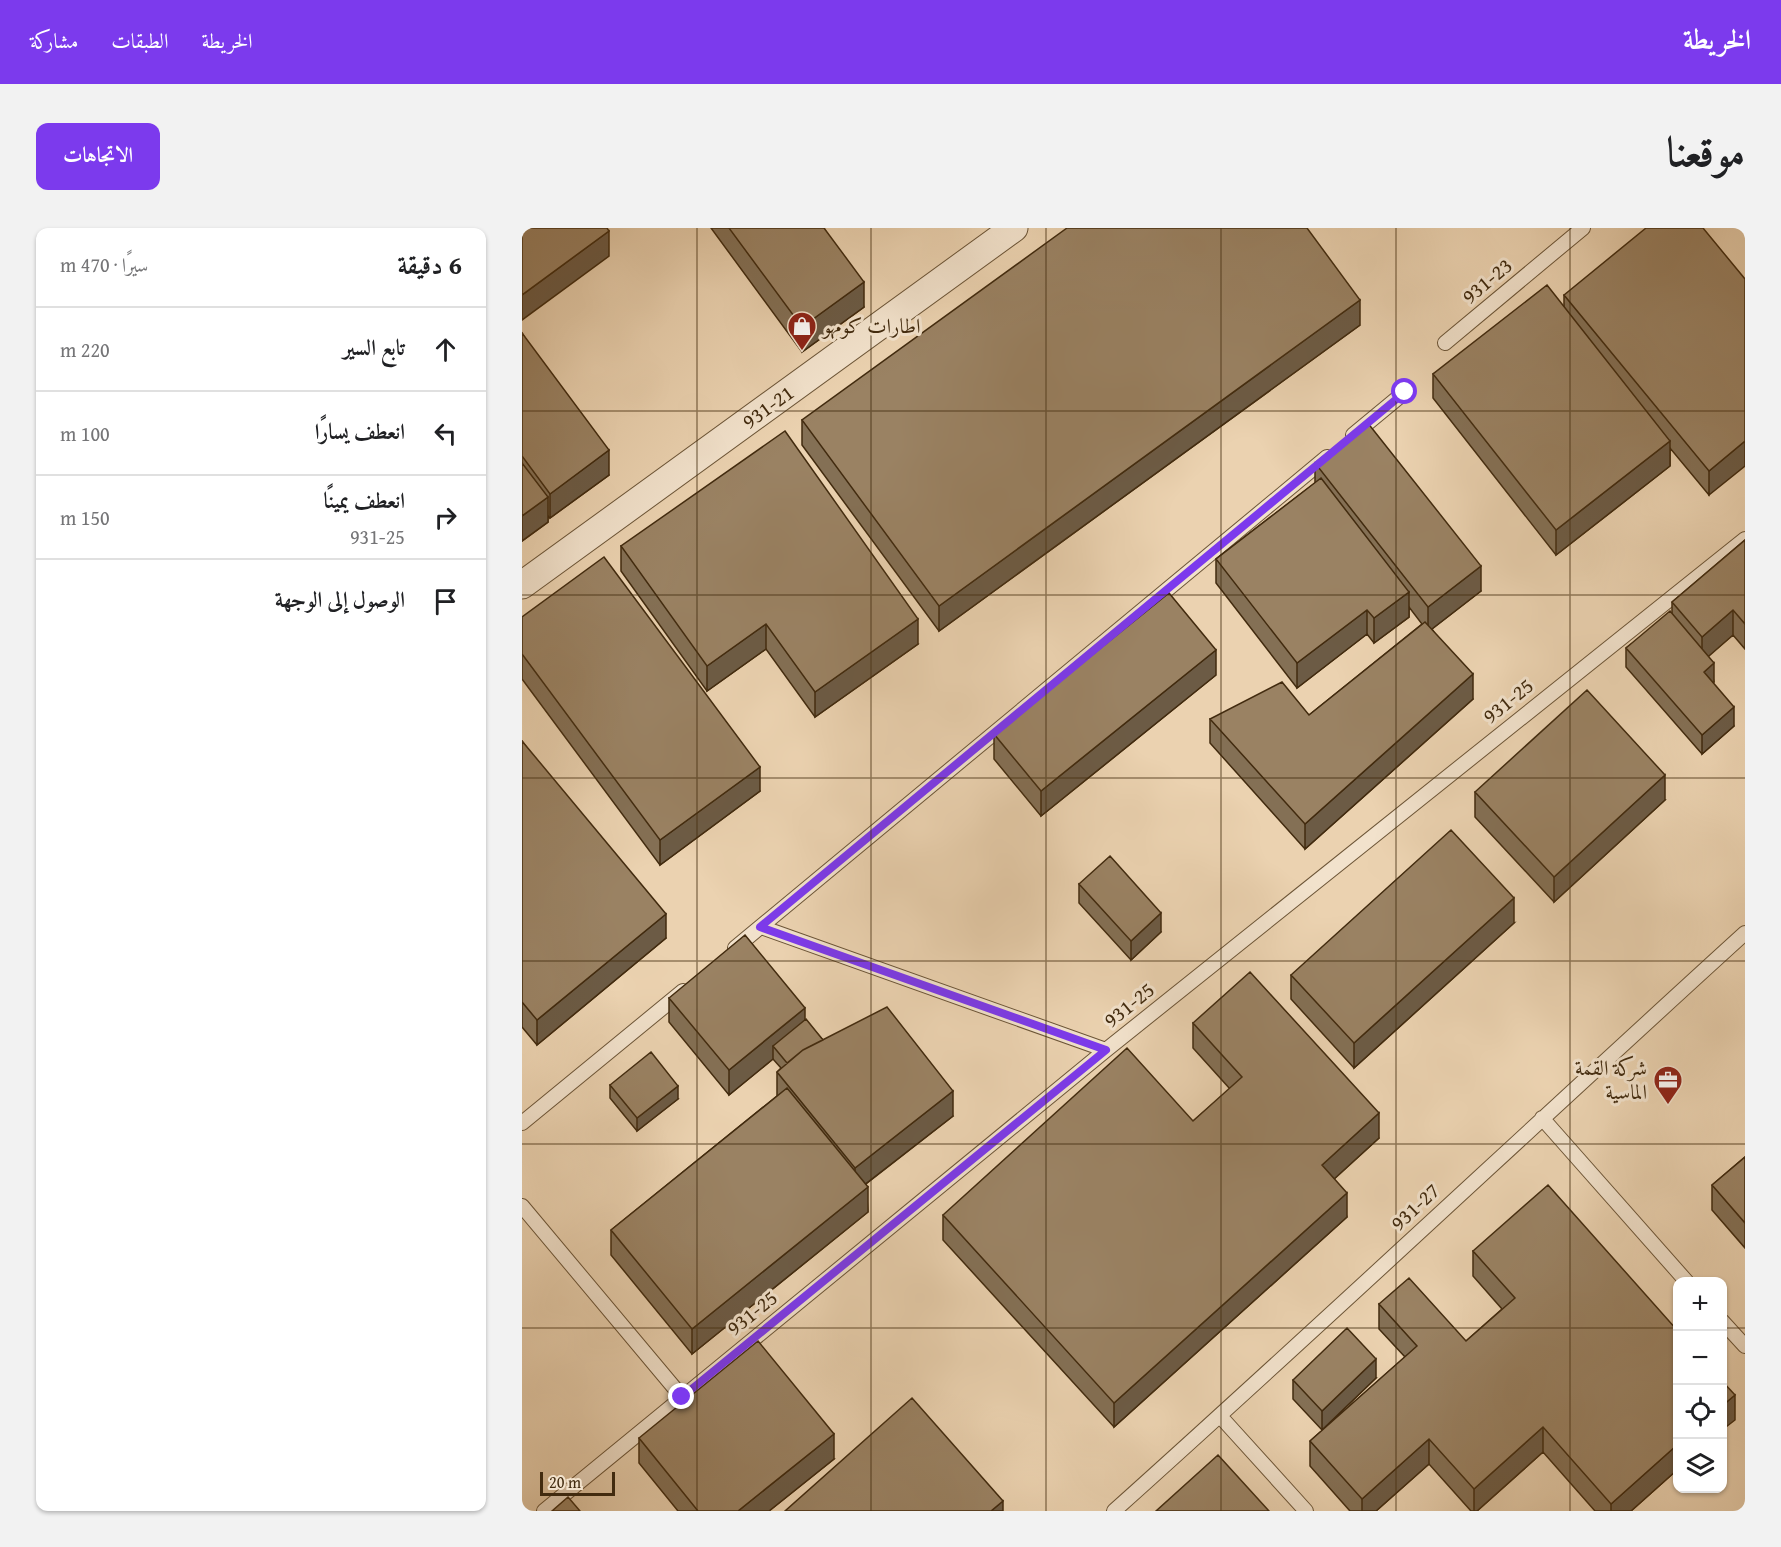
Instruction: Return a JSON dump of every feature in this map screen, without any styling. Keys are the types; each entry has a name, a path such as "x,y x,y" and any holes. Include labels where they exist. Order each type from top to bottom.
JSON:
{"street":[{"name":"931-21","path":"522,585 1014,228"}],"lane":[{"name":"931-23","path":"1445,343 1583,228"},
{"path":"724,957 1405,392"},
{"name":"931-25","path":"544,1511 1106,1050 1745,539"},
{"path":"760,927 1106,1050"},
{"name":"931-27","path":"1113,1511 1220,1416 1745,933"},
{"path":"522,1123 696,980"},
{"path":"1542,1118 1684,1277"},
{"path":"522,1206 682,1397"},
{"path":"1727,1326 1745,1346"},
{"path":"1220,1416 1306,1511"}],"building":[{"path":"522,228 607,228 609,231 522,295"},
{"path":"729,228 824,228 864,282 802,327"},
{"path":"1067,228 1307,228 1360,300 939,606 802,420"},
{"path":"1646,228 1703,228 1745,279 1745,441 1709,471 1564,295"},
{"path":"1547,285 1670,441 1556,530 1433,374"},
{"path":"522,333 609,450 550,494 522,456"},
{"path":"1367,422 1481,566 1428,607 1315,463"},
{"path":"785,431 918,619 815,692 766,624 707,666 621,546"},
{"path":"522,463 548,497 522,516"},
{"path":"1321,478 1409,592 1374,618 1367,610 1297,663 1216,559"},
{"path":"1745,540 1745,624 1733,610 1702,637 1672,602"},
{"path":"604,557 760,767 660,840 522,654 522,617"},
{"path":"1169,593 1216,650 1041,791 994,734"},
{"path":"1670,611 1714,663 1704,672 1734,707 1702,735 1626,648"},
{"path":"1425,622 1473,674 1305,824 1210,719 1282,682 1309,715"},
{"path":"1587,690 1665,775 1554,877 1475,792"},
{"path":"522,741 666,914 537,1020 522,1002"},
{"path":"1451,830 1514,898 1354,1043 1291,975"},
{"path":"1110,856 1161,913 1131,941 1079,884"},
{"path":"745,935 805,1008 729,1070 669,998"},
{"path":"1250,972 1379,1113 1322,1165 1347,1193 1114,1403 943,1215 1127,1048 1193,1121 1242,1077 1193,1023"},
{"path":"887,1007 953,1091 855,1168 777,1072 803,1050"},
{"path":"806,1019 823,1040 803,1050 787,1063 773,1046"},
{"path":"651,1052 678,1086 637,1118 610,1085"},
{"path":"787,1088 868,1187 692,1329 611,1230"},
{"path":"1745,1157 1745,1223 1712,1185"},
{"path":"1548,1185 1673,1326 1673,1449 1611,1504 1543,1427 1474,1489 1429,1439 1362,1499 1310,1441 1417,1346 1379,1304 1409,1278 1466,1341 1515,1298 1473,1251"},
{"path":"1347,1328 1376,1359 1322,1411 1293,1380"},
{"path":"758,1341 834,1434 738,1511 698,1511 639,1438"},
{"path":"1727,1386 1735,1395 1727,1402"},
{"path":"912,1398 1003,1501 991,1511 785,1511"},
{"path":"1218,1455 1269,1511 1156,1511"},
{"path":"568,1497 580,1511 552,1511"}],"place":[{"name":"اطارات كومهو","path":"802,352"},
{"name":"شركة القمة الماسية","path":"1668,1106"}],"route":[{"path":"682,1397 1106,1050 760,927 1405,392"}]}
